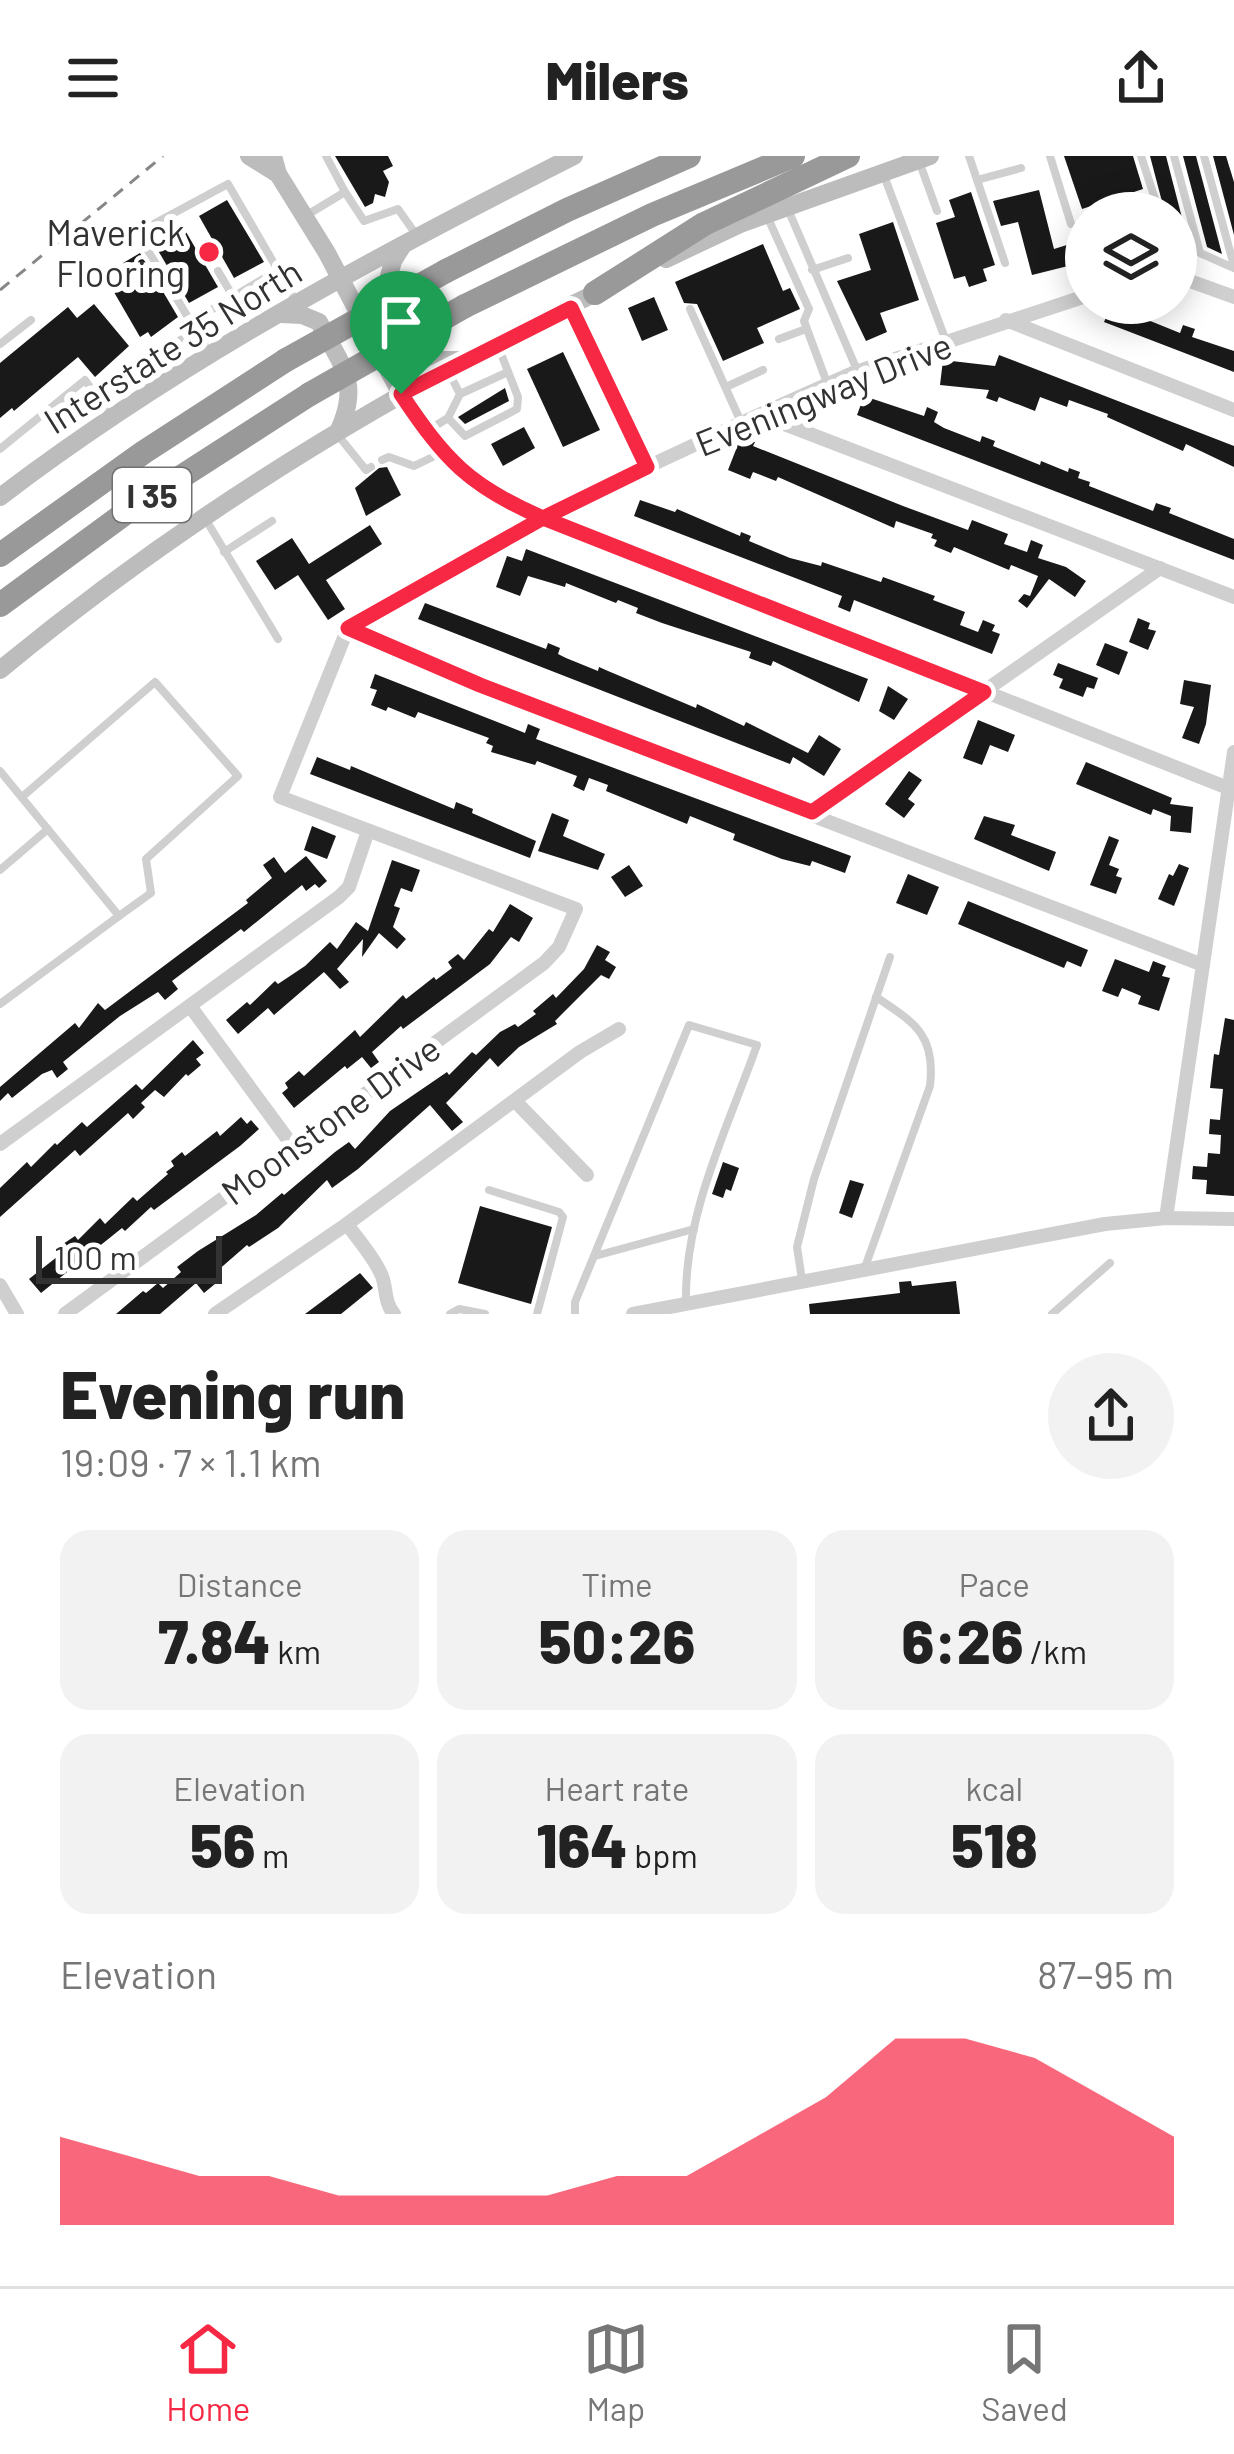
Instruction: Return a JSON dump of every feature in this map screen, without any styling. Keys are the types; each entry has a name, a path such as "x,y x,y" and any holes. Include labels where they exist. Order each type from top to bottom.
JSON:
{"highway":[{"name":"I 35","path":"0,555 144,452 286,361 446,271 689,156"},
{"name":"I 35","path":"0,605 128,511 310,394 465,306 652,215 794,156"},
{"path":"595,293 704,224 848,156"}],"main road":[{"path":"250,156 275,165 401,394"},
{"name":"Interstate 35 North","path":"0,497 252,328 574,156"},
{"path":"0,670 206,518 337,430 401,394 595,293 766,214 924,158"},
{"path":"411,239 393,261 388,280 417,346 434,360 467,360"},
{"path":"289,309 319,322 348,380 351,398 337,430"}],"street":[{"path":"1197,284 1234,297"},
{"name":"Eveningway Drive","path":"348,628 543,518 741,423 857,371 1065,302"},
{"path":"1006,320 1234,410"},
{"path":"401,394 442,452 470,480 502,500 1228,788"},
{"path":"761,415 1234,597"},
{"path":"812,812 1160,568"},
{"path":"0,1144 349,887 368,831 280,797 348,628 612,737 1203,965"},
{"path":"1166,1218 1234,752"},
{"name":"Moonstone Drive","path":"65,1314 544,963 559,946 576,909 368,831"},
{"path":"190,1006 292,1145"},
{"path":"215,1314 347,1224 580,1052 619,1029"},
{"path":"516,1102 587,1175"},
{"path":"633,1314 1105,1224 1166,1218 1234,1219"},
{"path":"347,1224 384,1282 390,1309 371,1314"},
{"path":"0,1285 17,1314"}],"lane":[{"path":"326,156 364,221 398,209 411,239"},
{"path":"969,156 1005,262"},
{"path":"1051,156 1065,204"},
{"path":"1141,156 1153,192"},
{"path":"1174,156 1200,253 1234,268 1204,156"},
{"path":"924,158 937,211"},
{"path":"977,180 1021,168"},
{"path":"883,172 946,341"},
{"path":"210,355 144,244 148,227 228,184 278,270 289,309"},
{"path":"305,216 345,192"},
{"path":"787,206 857,371"},
{"path":"766,214 809,309 804,321 827,385"},
{"path":"812,271 848,258"},
{"path":"97,397 232,296 278,270"},
{"path":"218,271 252,328"},
{"path":"571,308 647,467"},
{"path":"690,309 741,423"},
{"path":"0,344 31,320"},
{"path":"779,339 806,328"},
{"path":"448,418 465,436 517,409 520,404 497,345"},
{"path":"448,370 460,394"},
{"path":"727,387 763,370"},
{"path":"426,431 448,418 460,394 508,372"},
{"path":"0,449 85,380 112,418"},
{"path":"337,430 357,463 365,470 371,467"},
{"path":"382,460 389,457 414,466 442,452"},
{"path":"206,518 278,639"},
{"path":"224,552 272,521"},
{"path":"0,1003 151,893 146,859 238,776 155,682 22,797"},
{"path":"0,771 119,916"},
{"path":"0,870 48,829"},
{"path":"802,1282 797,1247 814,1179 890,957"},
{"path":"864,1270 930,1086 932,1066 931,1049 922,1033 876,997"},
{"path":"575,1314 575,1302 688,1025 757,1045 685,1260 686,1304"},
{"path":"489,1190 563,1217 537,1314"},
{"path":"594,1256 694,1229"},
{"path":"1052,1314 1110,1263"},
{"path":"450,1314 459,1309 485,1314"}],"building":[{"path":"335,156 388,156 393,166 383,171 389,182 385,197 375,194 373,203 365,207"},
{"path":"1064,156 1133,156 1143,189 1076,192"},
{"path":"1150,156 1166,156 1175,192 1159,192"},
{"path":"1183,156 1196,156 1222,254 1207,247 1197,192 1192,192"},
{"path":"1213,156 1226,156 1234,182 1234,235"},
{"path":"1039,190 1054,249 1065,246 1065,267 1032,275 1018,222 1001,226 993,201"},
{"path":"971,192 995,265 983,269 987,281 969,287 965,276 954,279 936,223 955,217 949,200"},
{"path":"227,200 264,262 234,278 199,216"},
{"path":"893,222 919,300 880,313 887,332 866,341 837,281 871,270 859,234"},
{"path":"182,225 218,287 189,303 153,242"},
{"path":"763,244 783,291 790,288 800,309 757,328 764,343 723,361 697,304 684,303 675,282"},
{"path":"140,253 178,317 151,337 148,332 140,337 111,287 130,276 123,263"},
{"path":"654,297 668,330 642,341 628,308"},
{"path":"94,304 129,346 95,377 78,357 0,418 0,363 68,307 77,318"},
{"path":"1109,324 1158,324 1180,333 1183,325 1195,329 1192,337 1234,351 1234,372"},
{"path":"563,352 600,430 563,447 527,369"},
{"path":"999,355 1234,446 1234,467 1186,444 1183,451 1069,400 1067,407 1040,397 1035,411 999,397 997,402 986,398 989,390 940,385 943,360 995,366"},
{"path":"505,388 509,401 465,424 458,417"},
{"path":"864,396 924,416 927,407 938,412 934,422 944,428 980,442 982,436 995,441 993,446 1040,465 1041,461 1080,472 1078,478 1090,482 1089,486 1153,511 1156,503 1171,508 1169,513 1234,539 1234,560 857,415"},
{"path":"524,427 535,448 503,466 491,444"},
{"path":"740,436 755,442 753,446 968,530 972,520 1008,534 1004,544 1027,552 1031,540 1043,545 1038,558 1066,567 1086,581 1075,597 1049,579 1027,608 1018,601 1024,594 1030,596 1038,576 1011,565 1009,570 954,547 951,553 934,546 933,534 896,521 894,528 778,477 776,481 753,472 750,479 728,470 737,447 732,446"},
{"path":"387,467 401,495 366,516 355,488"},
{"path":"640,500 677,509 740,536 741,532 751,536 749,541 790,558 821,566 822,562 881,582 883,577 935,596 933,600 965,612 960,625 978,632 983,620 995,625 992,631 1000,634 992,654 854,600 850,612 838,607 842,596 634,516"},
{"path":"370,525 382,544 326,580 345,609 328,620 298,575 275,590 256,561 292,538 309,564"},
{"path":"526,549 868,679 859,702 773,661 771,666 749,658 751,652 662,623 636,613 638,608 566,583 565,587 528,576 520,596 496,587 507,556 522,561"},
{"path":"425,603 546,649 548,643 560,648 558,654 566,658 696,708 697,704 744,726 746,722 808,753 819,735 841,749 824,776 793,757 790,764 418,619"},
{"path":"1138,618 1156,631 1148,650 1129,642"},
{"path":"1105,643 1128,652 1119,675 1096,665"},
{"path":"1058,663 1098,678 1094,689 1087,687 1083,697 1059,688 1063,679 1053,675"},
{"path":"375,674 525,733 528,724 540,729 536,739 851,856 845,873 812,861 810,866 782,859 690,816 687,824 606,791 608,785 589,778 584,791 573,786 577,776 537,761 535,765 491,752 493,746 486,743 489,738 418,712 415,718 371,705 377,690 370,688"},
{"path":"1184,680 1211,685 1199,744 1182,738 1194,707 1180,704"},
{"path":"888,686 908,699 894,720 879,711"},
{"path":"978,720 1015,735 1008,752 990,745 982,765 963,758"},
{"path":"317,757 350,770 351,766 454,809 456,802 473,809 472,813 536,841 530,858 310,774"},
{"path":"1086,762 1172,798 1170,804 1193,807 1191,833 1170,831 1171,816 1153,809 1151,815 1076,784"},
{"path":"909,771 922,780 908,799 915,804 904,818 885,804"},
{"path":"552,813 569,820 563,836 605,854 598,870 538,851"},
{"path":"984,816 1015,825 1011,835 1056,852 1049,871 974,839"},
{"path":"312,826 336,836 327,859 304,850"},
{"path":"1109,836 1119,840 1109,865 1119,869 1116,876 1122,878 1116,894 1090,885"},
{"path":"306,856 327,881 319,888 315,884 306,891 302,885 172,981 178,989 165,1000 158,992 120,1016 63,1062 68,1069 57,1078 52,1070 42,1074 12,1098 8,1093 0,1101 0,1087 75,1023 79,1028 98,1003 105,1010 248,903 272,878 263,865 274,857 285,873"},
{"path":"392,860 420,870 412,892 401,888 394,906 400,908 393,927 406,939 397,949 379,933 362,957 363,939 337,969 349,982 340,989 324,972 274,1015 268,1008 238,1034 226,1020 247,1002 250,1005 275,981 278,984 305,966 330,942 337,949 356,922 368,931"},
{"path":"1179,864 1189,868 1174,906 1158,899"},
{"path":"629,865 643,886 625,897 611,877"},
{"path":"908,874 939,887 927,915 896,903"},
{"path":"968,901 1088,950 1081,967 1067,961 1064,968 958,924"},
{"path":"510,904 533,918 519,942 511,937 490,964 403,1029 401,1026 372,1052 379,1062 371,1068 362,1057 294,1108 282,1093 288,1088 285,1083 299,1071 304,1076 355,1030 360,1037 403,995 406,999 452,968 448,962 458,954 464,960 489,929 493,932"},
{"path":"597,945 610,952 605,960 616,967 609,979 601,975 557,1024 519,1047 498,1067 490,1058 446,1103 463,1122 452,1131 430,1105 358,1169 332,1188 327,1180 278,1228 247,1245 216,1272 221,1279 204,1293 196,1283 160,1314 116,1314 143,1291 158,1283 163,1288 181,1272 177,1267 284,1195 349,1142 355,1149 390,1111 447,1072 449,1075 500,1032 536,1014 533,1011 553,994 556,998 584,969"},
{"path":"1115,959 1149,972 1153,961 1166,966 1162,976 1170,978 1159,1011 1138,1004 1141,996 1122,988 1118,997 1102,991"},
{"path":"1225,1018 1234,1020 1234,1196 1206,1194 1207,1180 1192,1179 1193,1166 1207,1167 1208,1153 1220,1154 1221,1135 1209,1134 1210,1119 1220,1120 1223,1089 1210,1088"},
{"path":"193,1040 204,1053 196,1059 201,1065 164,1097 155,1090 133,1119 128,1113 80,1156 75,1150 0,1217 0,1188 27,1162 31,1167 82,1122 87,1127 136,1084 142,1090"},
{"path":"241,1117 259,1129 240,1146 154,1210 151,1207 125,1231 122,1228 41,1293 29,1279 67,1249 63,1244 75,1236 78,1240 100,1218 105,1224 133,1197 137,1201 168,1174 174,1166 171,1161 182,1152 185,1156 217,1131 220,1136"},
{"path":"723,1162 739,1168 731,1191 726,1189 723,1198 712,1194"},
{"path":"850,1180 864,1184 852,1218 839,1213"},
{"path":"480,1206 552,1227 531,1304 458,1283"},
{"path":"360,1273 373,1288 341,1314 305,1314"},
{"path":"911,1281 912,1286 956,1281 960,1314 810,1314 809,1304 900,1293 899,1282"}],"railway":[{"path":"0,290 163,156"}],"place":[{"name":"Maverick Flooring","path":"209,252"}],"route":[{"path":"401,394 450,463 502,500 543,518 348,628 722,781 812,812 984,692 543,518 647,467 571,308 401,394"}]}
